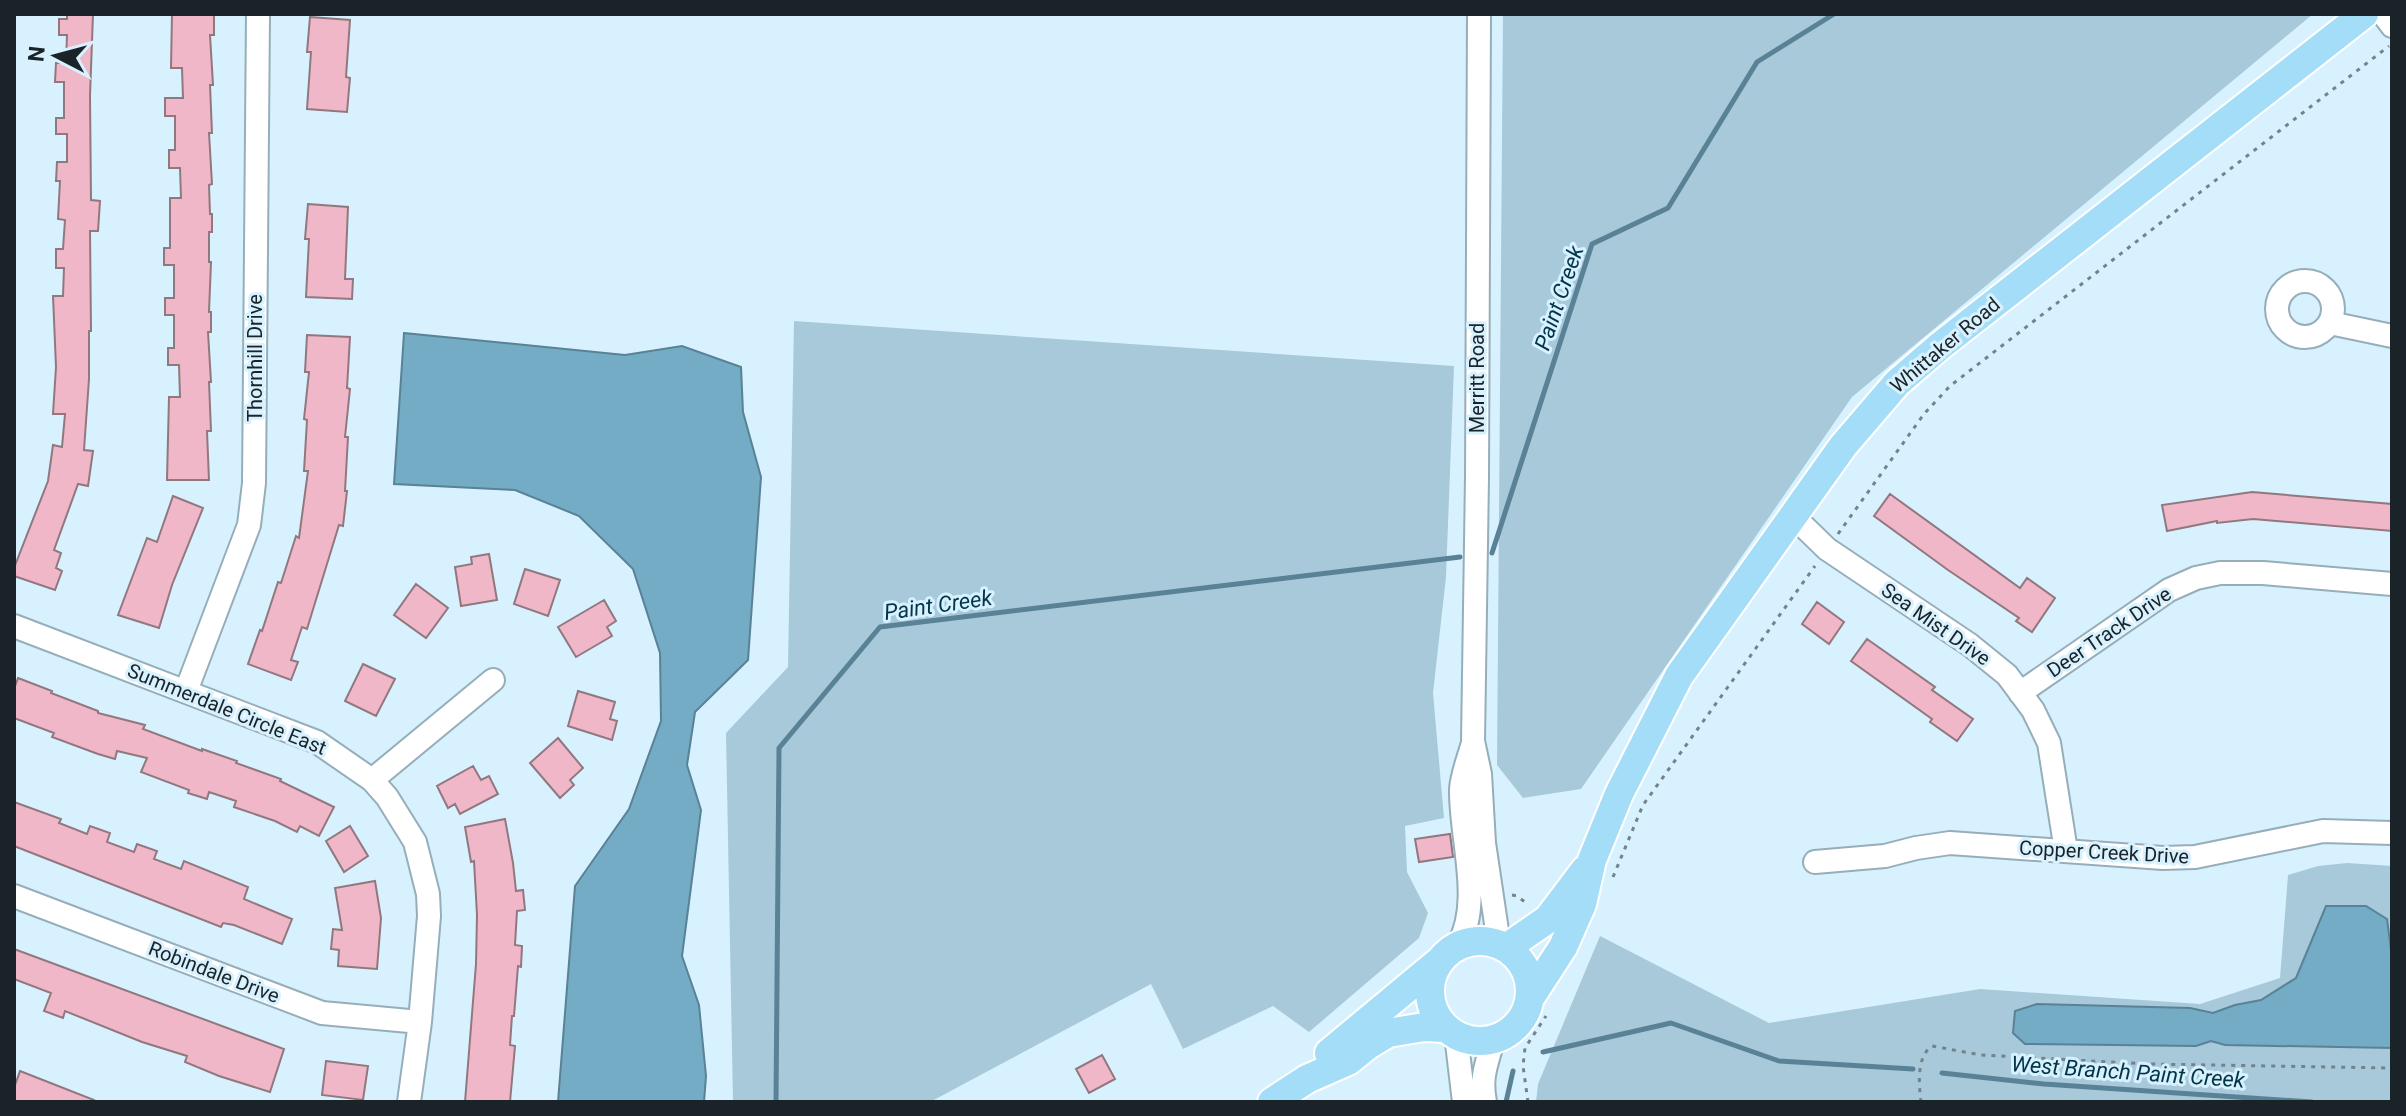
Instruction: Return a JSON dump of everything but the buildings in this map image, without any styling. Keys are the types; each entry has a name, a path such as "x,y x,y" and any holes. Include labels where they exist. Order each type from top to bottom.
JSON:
{"main road":[{"name":"Whittaker Road","path":"1540,1003 1582,904 1592,860 1619,794 1679,676 1843,446 1897,383 1929,355 2364,14"},
{"name":"Whittaker Road","path":"1502,946 1548,919 1592,860"},
{"path":"1272,1102 1307,1079 1348,1061 1388,1033 1424,1027 1450,1032 1467,1040 1493,1040 1507,1034 1525,1012 1540,1003 1517,957 1502,946 1485,941 1458,945 1335,1046 1307,1079"},
{"path":"1436,964 1429,991 1431,1004 1436,1017 1450,1032"}],"street":[{"name":"Thornhill Drive","path":"186,691 249,525 254,483 258,14"},
{"name":"Merritt Road","path":"1479,14 1473,741 1480,774 1484,843 1502,946"},
{"path":"2383,14 2392,26"},
{"path":"2330,323 2392,336"},
{"name":"Sea Mist Drive","path":"1792,515 1827,549 1970,645 2007,675 2033,710 2049,743 2066,851"},
{"name":"Deer Track Drive","path":"2020,693 2169,590 2196,578 2220,573 2263,573 2392,584"},
{"name":"Summerdale Circle East","path":"14,626 317,742 372,780 405,822 424,870 429,916 409,1102"},
{"path":"372,780 493,680"},
{"name":"Merritt Road","path":"1458,945 1467,925 1470,904 1461,785 1473,741"},
{"name":"Copper Creek Drive","path":"1815,862 1885,856 1950,843 2163,858 2195,857 2323,831 2392,833"},
{"name":"Robindale Drive","path":"14,896 322,1013 420,1022"},
{"path":"1450,1032 1464,1102"},
{"path":"1485,1102 1483,1069 1493,1040"}],"path":[{"path":"1835,538 1924,414 1950,386 2392,44"},
{"path":"1609,887 1643,805 1819,560"},
{"path":"1502,897 1517,896 1537,913"},
{"path":"1528,1102 1523,1066 1525,1048 1540,1003"},
{"path":"1921,1102 1919,1082 1923,1059 1926,1050 1932,1046 1981,1055 2148,1064 2392,1068"}],"shaded area":[{"path":"1503,14 2313,14 1852,397 1581,789 1523,798 1497,765"},
{"path":"794,321 1454,366 1446,577 1433,693 1444,818 1405,826 1407,872 1428,913 1419,938 1309,1032 1273,1006 1183,1049 1151,984 930,1102 733,1102 726,733 788,667"},
{"path":"404,333 625,355 682,346 741,367 743,412 761,477 748,660 695,712 687,765 701,810 682,956 699,1005 706,1076 704,1102 558,1102 575,886 629,809 661,721 660,653 633,569 579,516 515,490 394,484"},
{"path":"2347,863 2392,866 2392,1102 1536,1102 1538,1084 1600,936 1769,1023 1980,989 2200,1004 2280,978 2288,875 2318,866"},
{"path":"2326,906 2366,906 2387,919 2392,957 2392,1048 2225,1045 2211,1041 2196,1046 2025,1044 2013,1033 2015,1011 2037,1004 2190,1008 2213,1013 2261,1000 2296,978"}],"waterway":[{"name":"Paint Creek","path":"1492,553 1592,244 1668,208 1757,62 1834,14"},
{"name":"Paint Creek","path":"776,1102 779,748 880,627 1460,557"},
{"name":"West Branch Paint Creek","path":"1543,1052 1671,1023 1779,1061 1913,1069"},
{"name":"West Branch Paint Creek","path":"1506,1102 1513,1071"},
{"name":"West Branch Paint Creek","path":"1942,1073 2044,1084 2312,1102"}]}
